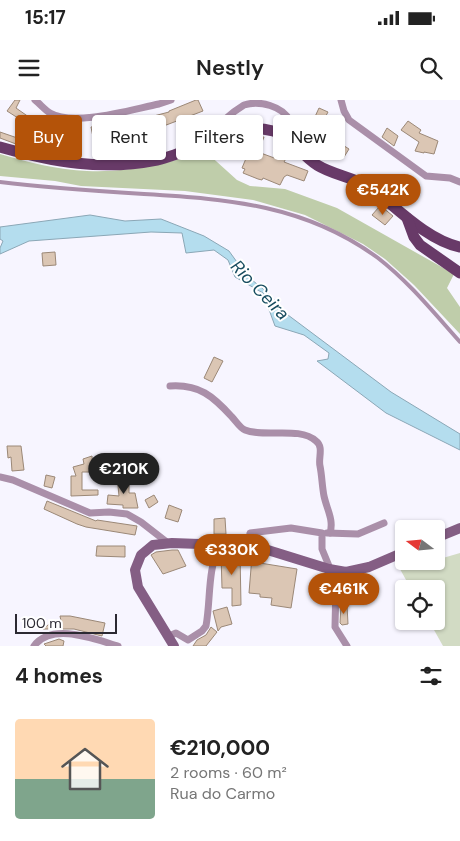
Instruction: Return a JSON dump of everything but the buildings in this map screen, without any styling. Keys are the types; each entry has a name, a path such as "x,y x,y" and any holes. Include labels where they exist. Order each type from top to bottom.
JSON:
{"main road":[{"path":"0,147 64,163 89,165 116,165 156,160 176,155"},
{"path":"311,160 316,165 370,187 436,239 460,247"},
{"path":"408,218 414,237 426,250 460,273"},
{"path":"414,237 429,233"},
{"path":"445,534 460,528"},
{"path":"174,646 138,587 135,570 141,555 153,545 168,543 255,546 329,569 346,572 370,567 395,556"}],"street":[{"path":"35,100 55,115 83,118 159,104 171,100"},
{"path":"341,100 344,111 350,120 426,176 450,178 460,182"},
{"path":"231,115 245,104 256,102 269,103 286,115"},
{"path":"170,386 181,385 203,391 219,403 243,430 253,433 283,432 308,436 317,441 321,448 319,462 324,498 333,525 330,533"},
{"path":"0,477 90,512 127,514 141,522 168,543"},
{"path":"248,546 250,533 291,528 322,533 358,534 384,523"},
{"path":"322,533 322,549 336,583 335,627 347,646"},
{"path":"169,636 176,633 188,640 206,626 210,573 220,544"},
{"path":"34,646 40,638 55,634 77,635 118,646"}],"lane":[{"path":"0,182 227,200 270,208 297,217 348,240 379,259 410,286 460,342"}],"green space":[{"path":"0,154 15,158 15,160 76,170 102,171 147,166 177,160 215,160 237,180 250,186 285,189 337,208 454,274 447,288 460,307 460,334 414,285 385,259 363,244 305,215 253,200 185,191 81,186 55,181 0,176"},
{"path":"460,553 460,646 443,646 434,630 445,630 445,580 406,580 401,570 445,570 445,557"}],"water":[{"name":"Rio Ceira","path":"90,215 125,221 161,219 204,236 229,251 247,276 267,292 288,315 391,392 460,434 460,450 386,413 317,361 328,359 329,353 304,335 275,326 263,293 235,277 228,260 214,250 186,253 182,233 151,232 29,241 0,254 3,241 0,239 0,227"}]}
